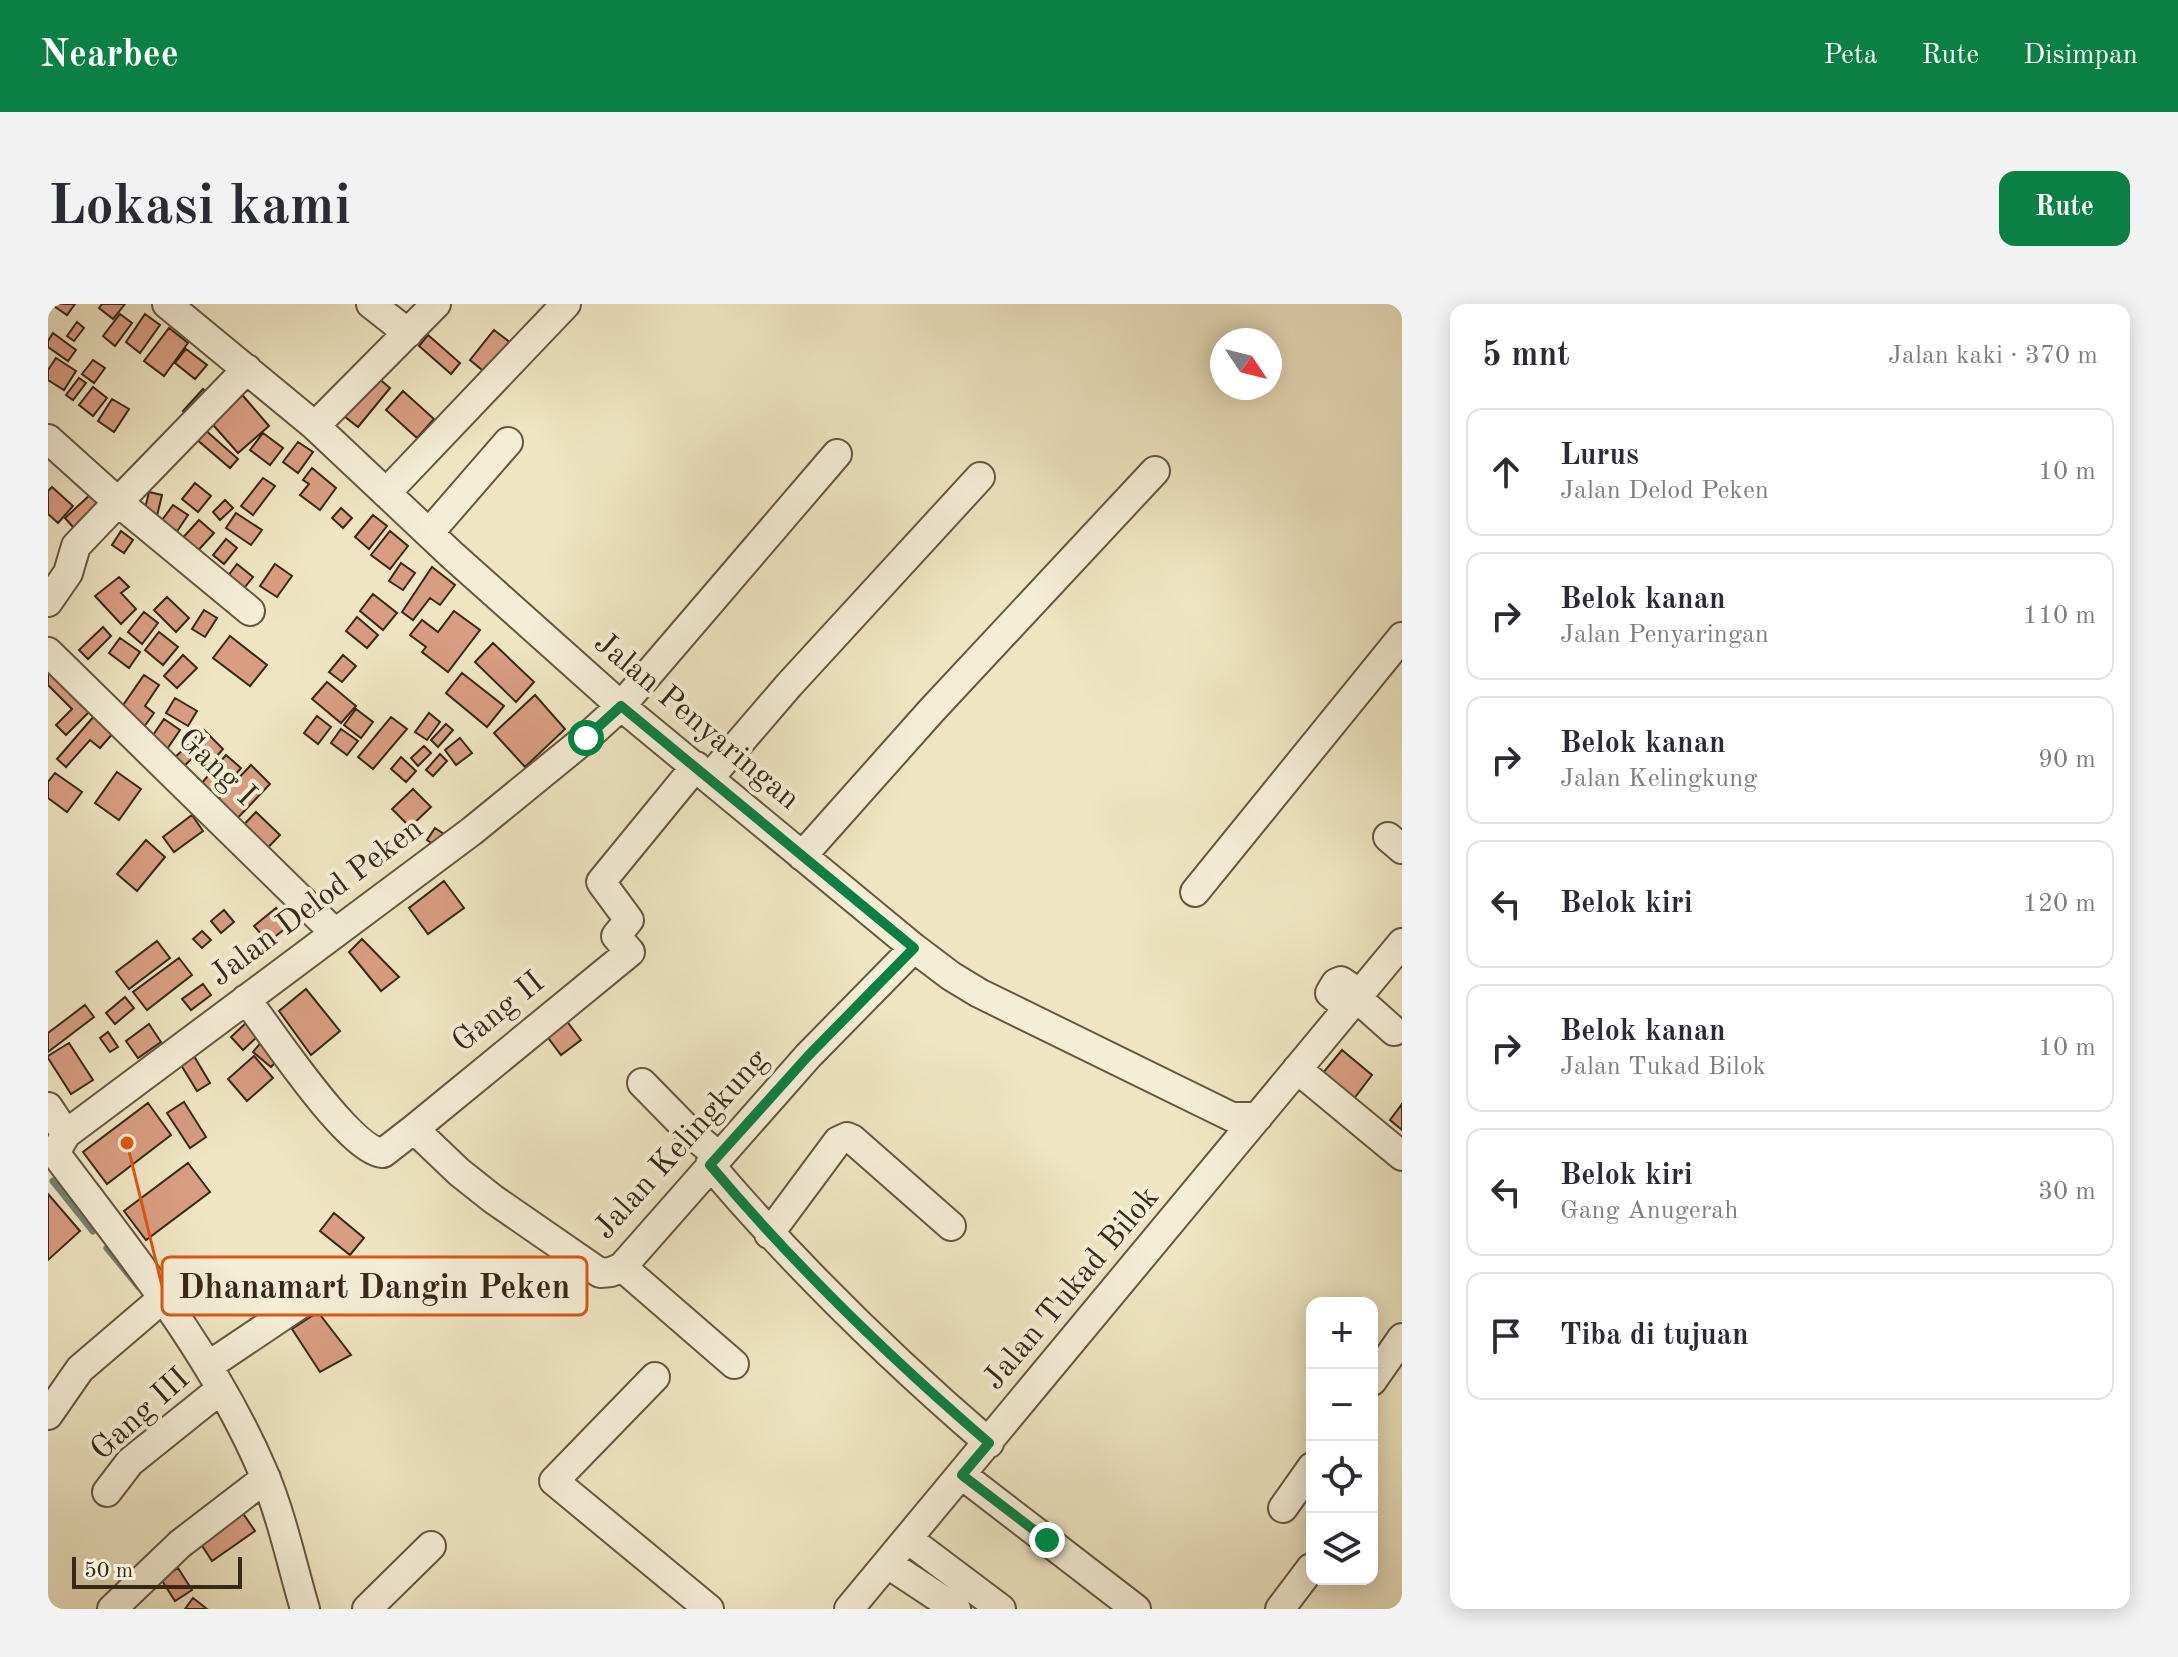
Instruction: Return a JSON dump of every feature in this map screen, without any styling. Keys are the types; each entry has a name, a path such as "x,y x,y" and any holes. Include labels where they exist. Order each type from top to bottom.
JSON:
{"street":[{"name":"Jalan Penyaringan","path":"167,304 315,426 621,706 914,948 979,993 1244,1123"},
{"path":"371,304 408,333"},
{"path":"315,426 436,304"},
{"path":"386,493 566,304"},
{"path":"48,602 68,573 76,546 247,369"},
{"path":"48,439 118,502 250,611"},
{"path":"429,533 508,442"},
{"name":"Jalan Delod Peken","path":"56,1148 246,999 472,831 621,706 837,454"},
{"path":"802,856 932,710 1155,471"},
{"path":"703,772 789,685 980,477"},
{"path":"1195,892 1402,637"},
{"name":"Gang I","path":"48,652 335,933"},
{"name":"Gang II","path":"414,1129 630,952 616,936 629,920 601,882 703,772"},
{"name":"Jalan Tukad Bilok","path":"849,1609 989,1443 1244,1123 1292,1076 1402,943"},
{"name":"Jalan Kelingkung","path":"414,1129 493,1199 600,1273 611,1272 622,1267 808,1056 914,948"},
{"path":"246,999 343,1127 368,1149 383,1153 414,1129"},
{"path":"1355,1000 1394,1031"},
{"path":"1292,1076 1402,1156"},
{"path":"642,1083 714,1160 769,1234 889,1355 989,1443"},
{"path":"48,1107 56,1148 163,1298 243,1428 266,1478 305,1609"},
{"path":"769,1234 838,1141 847,1137 951,1226"},
{"path":"622,1267 734,1364"},
{"name":"Gang III","path":"107,1492 130,1462 214,1377 333,1282"},
{"path":"48,1415 80,1369 163,1298"},
{"path":"1378,1372 1402,1338"},
{"path":"655,1377 554,1481 709,1609"},
{"path":"962,1475 1136,1609"},
{"path":"1283,1508 1306,1475"},
{"path":"112,1609 180,1544 266,1478"},
{"path":"908,1539 1001,1609"},
{"path":"367,1609 431,1546"},
{"path":"888,1564 956,1609"},
{"path":"1280,1609 1306,1575"}],"building":[{"path":"51,304 75,304 67,315"},
{"path":"102,304 125,304 113,319 99,308"},
{"path":"120,314 132,323 115,346 103,336"},
{"path":"145,314 160,325 140,353 126,342"},
{"path":"77,322 84,328 74,341 67,336"},
{"path":"169,328 188,343 164,376 144,361"},
{"path":"494,330 511,343 487,374 470,360"},
{"path":"53,333 76,350 68,361 48,347"},
{"path":"428,335 460,363 451,374 419,346"},
{"path":"186,349 207,365 195,379 175,363"},
{"path":"56,358 76,371 64,390 48,380 48,370"},
{"path":"93,360 105,368 94,383 82,374"},
{"path":"376,376 390,388 358,427 344,416"},
{"path":"79,378 86,383 73,400 66,395"},
{"path":"93,387 107,398 93,416 79,405"},
{"path":"203,389 212,398 192,419 183,411"},
{"path":"238,390 269,426 238,453 207,418"},
{"path":"403,391 434,419 417,438 386,410"},
{"path":"112,399 129,409 114,432 98,421"},
{"path":"203,428 238,459 230,468 195,438"},
{"path":"263,433 283,448 270,465 250,450"},
{"path":"298,442 313,452 298,473 283,462"},
{"path":"312,468 336,488 320,510 300,495 309,484 303,480"},
{"path":"263,478 275,486 253,515 241,506"},
{"path":"195,483 211,496 198,512 182,499"},
{"path":"52,487 73,506 58,523 48,514 48,491"},
{"path":"149,492 162,495 156,520 143,517"},
{"path":"92,493 106,509 79,534 65,518"},
{"path":"225,500 233,508 220,520 213,512"},
{"path":"173,505 188,515 176,533 160,523"},
{"path":"341,508 352,518 343,528 332,518"},
{"path":"236,513 262,530 251,545 226,528"},
{"path":"373,515 387,526 369,549 355,537"},
{"path":"199,520 214,533 193,556 178,543"},
{"path":"121,531 133,540 124,553 112,545"},
{"path":"390,531 408,546 390,569 371,555"},
{"path":"226,539 237,548 224,564 213,555"},
{"path":"401,563 415,573 403,590 389,581"},
{"path":"237,564 253,577 241,592 225,580"},
{"path":"275,564 292,576 277,597 260,586"},
{"path":"432,567 455,585 440,605 430,598 413,620 402,612"},
{"path":"119,577 129,587 121,593 136,609 121,624 95,596"},
{"path":"373,594 397,613 383,630 360,611"},
{"path":"167,597 189,618 176,632 154,610"},
{"path":"204,610 217,618 205,637 192,629"},
{"path":"454,611 480,630 448,672 422,652 426,647 410,635 422,620 438,632"},
{"path":"144,612 158,623 142,644 128,632"},
{"path":"357,617 378,635 367,648 346,631"},
{"path":"103,627 111,636 88,659 79,650"},
{"path":"159,632 178,647 163,665 145,650"},
{"path":"230,636 267,665 250,686 213,658"},
{"path":"120,638 140,652 129,668 109,653"},
{"path":"493,643 534,682 516,702 475,662"},
{"path":"183,655 197,668 177,688 164,676"},
{"path":"343,655 356,666 342,682 329,672"},
{"path":"48,669 92,709 66,735 56,725 72,709 48,685"},
{"path":"462,673 504,706 487,727 446,693"},
{"path":"144,675 159,685 145,706 154,713 144,727 119,711"},
{"path":"327,682 356,706 341,723 312,699"},
{"path":"535,695 565,729 525,767 494,733"},
{"path":"175,698 197,711 188,726 166,713"},
{"path":"356,709 373,722 361,738 344,725"},
{"path":"429,713 440,722 427,740 415,732"},
{"path":"95,715 114,732 100,748 90,740 66,767 57,759"},
{"path":"317,716 331,727 318,744 304,733"},
{"path":"391,717 407,729 373,769 358,757"},
{"path":"164,719 180,730 165,752 149,741"},
{"path":"446,724 453,730 438,747 431,740"},
{"path":"341,729 358,741 347,755 331,743"},
{"path":"204,730 223,749 216,757 205,746 180,770 171,761"},
{"path":"460,738 472,753 456,765 445,750"},
{"path":"424,746 431,753 418,766 411,758"},
{"path":"440,754 447,761 433,776 426,770"},
{"path":"226,755 241,768 216,797 201,784"},
{"path":"401,757 416,771 406,782 391,769"},
{"path":"251,765 270,784 229,827 210,808"},
{"path":"117,772 141,789 119,820 95,803"},
{"path":"55,773 82,792 67,812 48,798 48,782"},
{"path":"413,789 431,807 410,827 392,809"},
{"path":"256,812 280,835 259,857 235,834"},
{"path":"192,815 203,831 174,852 163,837"},
{"path":"435,828 450,838 441,850 427,840"},
{"path":"146,840 165,857 137,891 117,874"},
{"path":"444,881 464,908 428,934 409,908"},
{"path":"276,908 290,925 268,942 254,926"},
{"path":"224,910 234,922 221,933 211,921"},
{"path":"202,931 211,940 202,948 193,939"},
{"path":"362,939 399,977 381,991 349,952"},
{"path":"157,941 170,958 129,989 116,972"},
{"path":"179,958 192,975 147,1010 133,992"},
{"path":"203,984 211,995 191,1010 182,999"},
{"path":"306,989 340,1031 311,1055 279,1011"},
{"path":"125,997 134,1008 115,1024 106,1013"},
{"path":"85,1005 94,1017 48,1052 48,1033"},
{"path":"566,1020 581,1040 561,1055 546,1035"},
{"path":"248,1021 260,1034 243,1050 231,1037"},
{"path":"149,1024 161,1042 138,1058 126,1041"},
{"path":"108,1032 118,1047 110,1052 100,1038"},
{"path":"263,1040 281,1056 271,1067 253,1052"},
{"path":"69,1043 93,1080 71,1094 48,1058"},
{"path":"1342,1050 1372,1075 1353,1100 1322,1074"},
{"path":"191,1051 210,1083 197,1091 178,1060"},
{"path":"254,1056 273,1078 247,1101 228,1079"},
{"path":"184,1102 206,1137 190,1148 167,1113"},
{"path":"148,1103 171,1135 107,1184 83,1152"},
{"path":"1402,1104 1402,1130 1390,1120"},
{"path":"188,1163 210,1192 146,1240 124,1211"},
{"path":"48,1194 80,1231 48,1260"},
{"path":"334,1213 364,1238 350,1255 320,1231"},
{"path":"318,1312 351,1355 320,1372 292,1329"},
{"path":"242,1512 255,1531 212,1561 199,1541"},
{"path":"178,1568 192,1590 175,1601 161,1579"},
{"path":"193,1598 207,1609 185,1609"}],"waterway":[{"path":"53,1181 93,1231"},
{"path":"107,1248 139,1287"}],"place":[{"name":"Dhanamart Dangin Peken","path":"127,1143"}],"route":[{"path":"586,738 621,706 914,948 808,1056 710,1165 769,1234 889,1355 989,1443 962,1475 1047,1540"}]}
